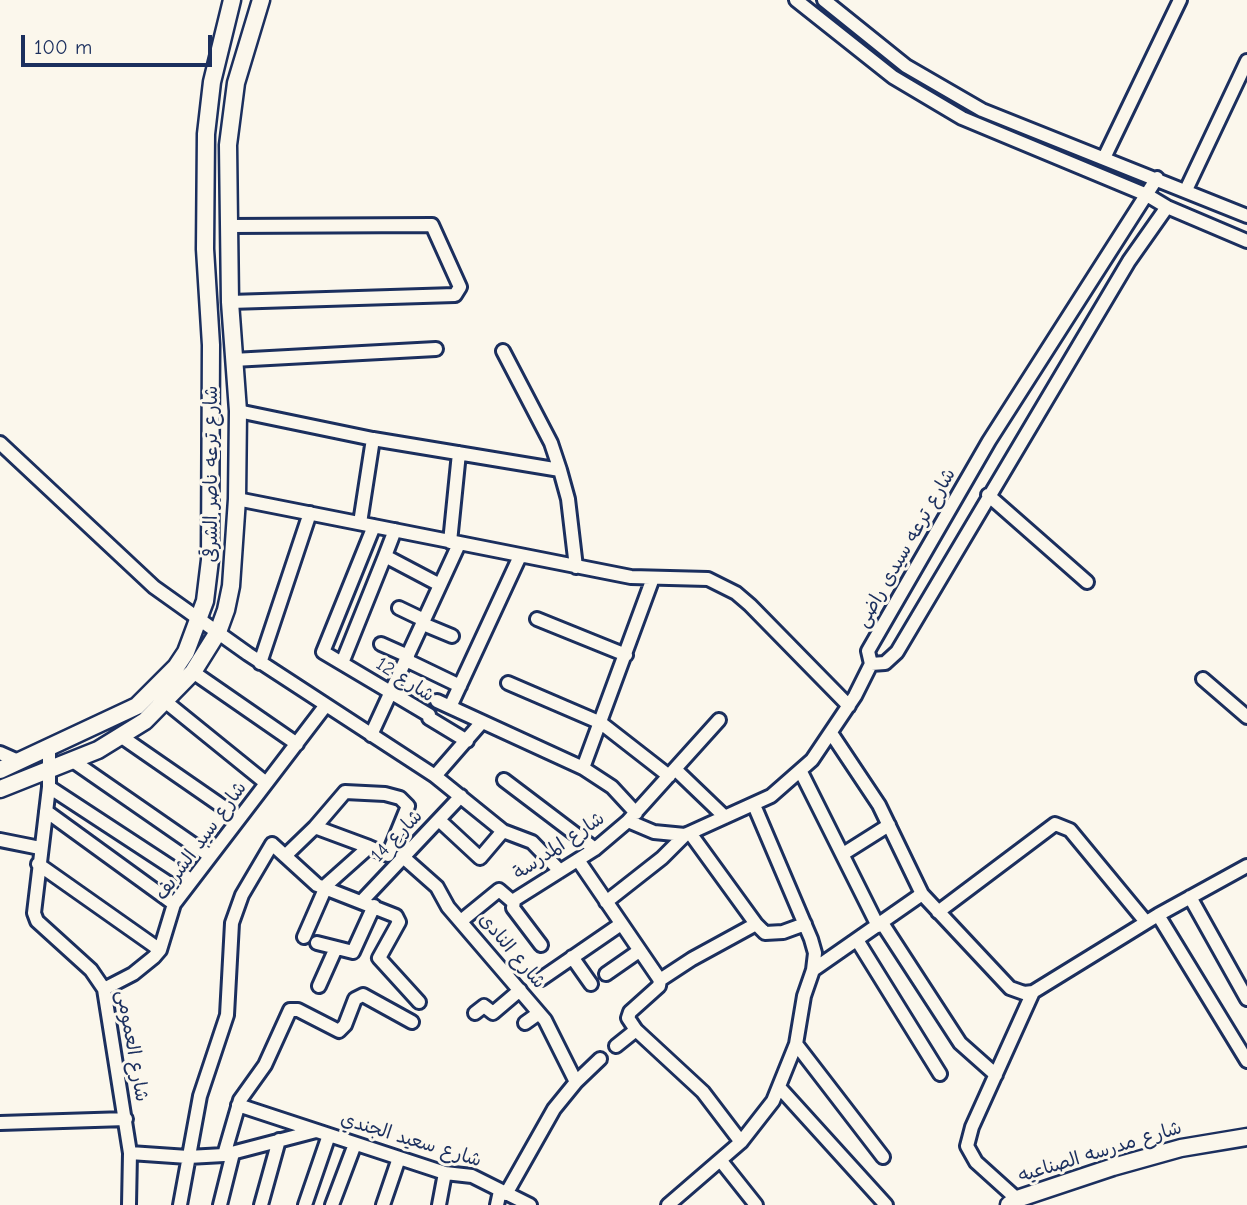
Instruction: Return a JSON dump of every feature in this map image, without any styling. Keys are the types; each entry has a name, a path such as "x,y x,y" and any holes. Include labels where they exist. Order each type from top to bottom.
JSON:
{"street":[{"name":"شارع ترعه ناصر الشرقى","path":"0,770 136,706 176,667 200,619 210,560 211,345 205,249 206,134 212,82 232,0"},
{"name":"شارع ترعه ناصر الشرقى","path":"0,789 73,761 122,737 166,702 192,672 218,632 231,586 237,499 238,411 230,302 231,112 236,83 261,0"},
{"path":"796,0 893,78 929,101 986,131 1147,195 1167,207 1247,240"},
{"path":"824,0 906,66 982,110 1247,216"},
{"path":"1104,158 1180,0"},
{"path":"1186,190 1247,61"},
{"name":"شارع ترعه سيدى راضى","path":"606,902 688,834 754,806 801,772 831,733 871,664 868,651 989,441 1157,178"},
{"path":"871,664 886,663 897,652 1129,261 1167,207"},
{"path":"230,226 432,225 460,286 455,295 230,302"},
{"path":"233,360 436,349"},
{"path":"503,351 551,443 568,499 576,567"},
{"path":"238,411 373,439 560,470"},
{"path":"360,523 373,439"},
{"path":"0,443 110,549 154,587 260,663 435,776 503,831 532,842 560,872"},
{"path":"371,735 440,585 455,543 459,453"},
{"path":"988,495 1087,582"},
{"path":"237,499 576,567 653,578 708,579 736,593 849,706"},
{"path":"260,663 310,513"},
{"name":"شارع 12","path":"374,526 323,652 467,741"},
{"path":"342,663 395,530"},
{"path":"385,556 440,585"},
{"path":"450,707 520,556"},
{"path":"583,768 653,578"},
{"path":"399,608 452,636"},
{"path":"537,619 626,655"},
{"path":"381,644 460,686"},
{"path":"192,672 296,744"},
{"path":"1203,679 1247,717"},
{"path":"508,684 601,723 672,772 725,817"},
{"path":"437,701 583,768 612,788 632,817 654,832 688,834 765,933 783,932 806,924"},
{"path":"166,702 266,783"},
{"name":"شارع سيد الشريف","path":"160,950 174,904 326,705"},
{"name":"شارع المدرسة","path":"541,945 513,908 513,902 595,849 632,817 719,720"},
{"path":"435,776 482,722"},
{"path":"831,733 889,825 922,894 1010,988 1024,993 1033,992 1158,915 1246,869"},
{"path":"122,737 239,818"},
{"path":"49,748 49,788 38,864 160,950 147,965 104,989"},
{"path":"0,753 18,761"},
{"path":"73,761 210,856"},
{"path":"801,772 880,924 961,1043 996,1075"},
{"path":"503,780 595,849"},
{"path":"49,788 191,880"},
{"path":"285,856 345,792 372,792 407,803 388,855 315,827"},
{"name":"شارع 14","path":"360,902 461,796"},
{"path":"668,1205 722,1161 761,1121 779,1087 796,1044 804,996 813,970 815,953 806,924 754,806"},
{"path":"46,810 174,904"},
{"path":"439,820 480,858 503,831"},
{"path":"938,912 1055,824 1070,830 1146,922"},
{"path":"843,854 889,825"},
{"path":"0,840 40,848"},
{"path":"180,1205 200,1096 227,1014 232,923 242,895 272,844 324,888 396,916 399,922 379,953 379,958 419,1002"},
{"path":"304,937 324,888 369,847"},
{"name":"شارع النادى","path":"402,856 437,887 461,921 550,1026 563,1060 576,1082"},
{"path":"578,860 660,981"},
{"name":"شارع العمومى","path":"38,864 33,913 37,921 92,970 104,989 131,1153 130,1205"},
{"path":"461,921 499,890 513,902"},
{"path":"813,970 922,894"},
{"path":"1190,897 1247,999"},
{"path":"317,943 354,951 374,906"},
{"path":"1158,915 1247,1061"},
{"path":"541,979 621,924"},
{"path":"741,1142 704,1092 636,1030 628,1014 659,986 660,981 757,924"},
{"path":"857,940 940,1074"},
{"path":"319,986 336,948"},
{"path":"606,974 639,951"},
{"path":"572,957 591,984"},
{"path":"475,1013 484,1006 494,1013 520,990"},
{"path":"1013,1202 976,1162 967,1146 1033,992"},
{"path":"220,1205 238,1105 247,1087 265,1065 290,1010 298,1010 339,1031 345,1025 355,999 363,995 412,1022"},
{"path":"525,1023 539,1013"},
{"path":"616,1046 636,1030"},
{"path":"796,1044 883,1157"},
{"path":"497,1205 548,1119 576,1082 600,1059"},
{"path":"779,1087 886,1205"},
{"name":"شارع سعيد الجندي","path":"238,1105 445,1173 472,1176 530,1205"},
{"path":"0,1123 126,1119"},
{"path":"131,1153 190,1157 228,1154 279,1140 322,1133 305,1205"},
{"name":"شارع مدرسه الصناعيه","path":"1013,1202 1135,1160 1181,1148 1247,1137"},
{"path":"261,1205 279,1140"},
{"path":"332,1205 355,1144"},
{"path":"383,1205 399,1158"},
{"path":"722,1161 756,1205"},
{"path":"439,1205 445,1173"}]}
